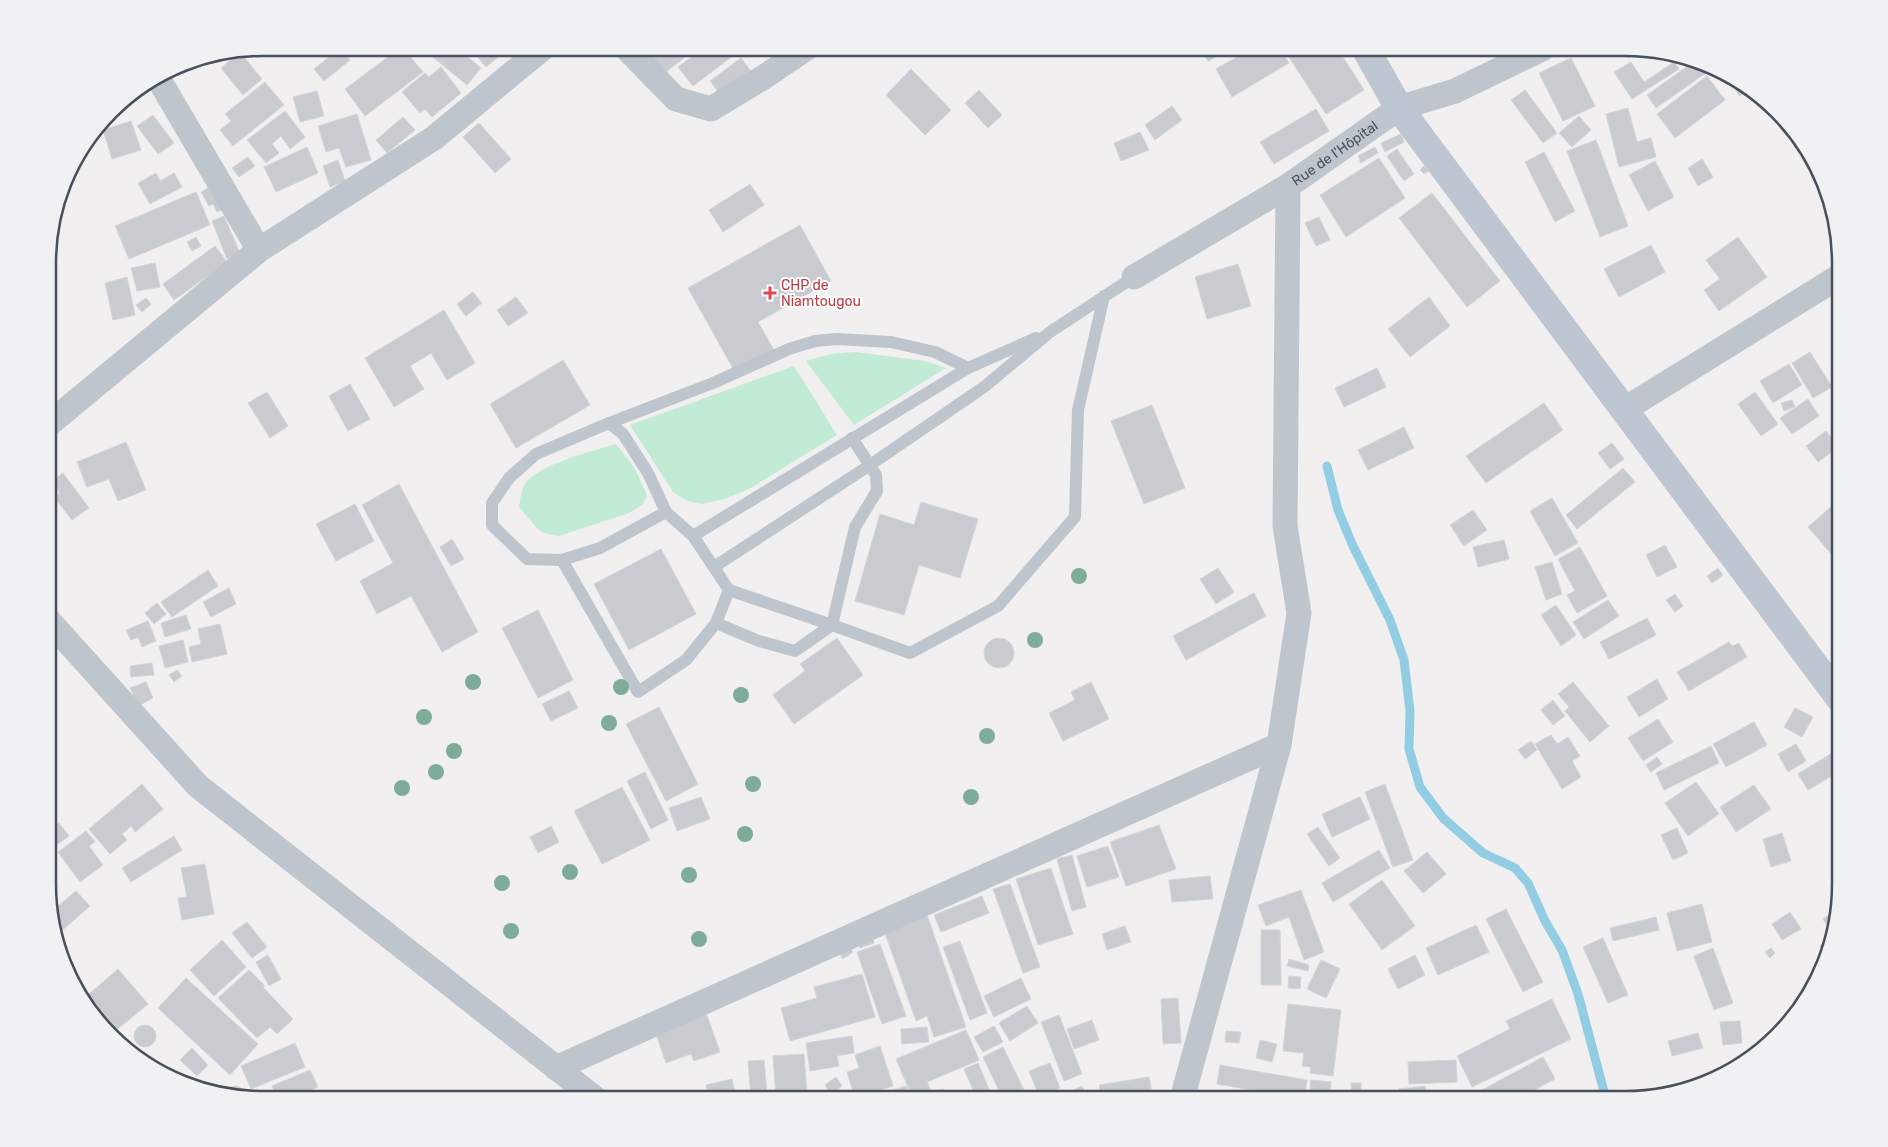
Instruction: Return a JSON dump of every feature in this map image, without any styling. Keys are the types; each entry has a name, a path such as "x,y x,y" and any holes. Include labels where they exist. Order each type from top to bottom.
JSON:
{"main road":[{"path":"1370,56 1399,108 1832,688"}],"street":[{"path":"56,418 260,250 434,138 533,56"},
{"path":"634,56 676,99 711,110 795,56"},
{"name":"Rue de l'Hôpital","path":"1134,277 1288,186 1399,108 1455,91 1527,56"},
{"path":"161,83 260,250"},
{"path":"1184,1091 1280,745 1299,613 1285,526 1288,186"},
{"path":"1625,409 1832,281"},
{"path":"56,629 198,786 586,1091"},
{"path":"556,1068 1280,745"}],"lane":[{"path":"714,567 870,466 984,387 1050,332 1134,277"},
{"path":"609,423 623,434 648,473 666,512 693,536 728,590 910,653 998,606 1075,517 1078,410 1104,296"},
{"path":"693,536 968,368 1050,332"},
{"path":"666,512 600,548 562,560 527,559 492,525 492,503 509,478 536,454 609,423 713,384 790,349 815,341 891,342 935,352 968,368"},
{"path":"716,623 759,641 795,651 832,625 855,527 877,491 876,475 852,438"},
{"path":"562,560 638,692 686,660 716,623 728,590"}],"green space":[{"path":"855,352 925,361 946,368 854,425 806,361 831,354"},
{"path":"794,366 837,435 749,489 724,499 702,504 687,501 673,492 630,425"},
{"path":"616,444 634,467 647,495 643,504 629,513 559,536 543,533 519,507 523,487 529,479 539,472 565,460"}],"building":[{"path":"330,56 347,56 350,60 324,81 314,69"},
{"path":"389,56 410,56 423,72 365,116 345,89"},
{"path":"432,56 467,56 481,68 467,85"},
{"path":"477,56 499,56 486,67"},
{"path":"647,56 686,56 662,75"},
{"path":"693,56 733,56 693,86 678,67"},
{"path":"1205,56 1218,56 1208,61"},
{"path":"1239,56 1285,56 1289,63 1232,97 1216,69"},
{"path":"1288,56 1342,56 1364,90 1326,114"},
{"path":"244,57 262,79 243,95 221,68 232,59"},
{"path":"741,58 753,74 722,97 710,81"},
{"path":"1571,58 1595,106 1563,121 1539,73"},
{"path":"1631,62 1644,82 1674,62 1679,69 1632,99 1614,72"},
{"path":"1688,66 1706,73 1656,108 1647,95"},
{"path":"441,67 461,93 432,117 425,109 420,113 402,92 425,73 429,77"},
{"path":"911,69 951,110 925,135 886,95"},
{"path":"1707,76 1725,100 1675,138 1657,114"},
{"path":"265,82 284,105 233,146 220,130 231,121 225,114"},
{"path":"1735,88 1744,94 1739,96"},
{"path":"979,90 1002,115 988,128 965,103"},
{"path":"1525,90 1557,133 1543,143 1511,100"},
{"path":"317,91 324,116 300,122 293,97"},
{"path":"1172,106 1182,120 1155,140 1145,125"},
{"path":"1628,108 1637,142 1651,138 1656,157 1619,167 1606,114"},
{"path":"1316,109 1329,131 1274,164 1260,142"},
{"path":"285,111 305,137 290,149 281,136 272,144 279,153 266,163 247,140"},
{"path":"357,114 371,160 346,167 339,148 326,152 318,126"},
{"path":"153,115 174,143 158,154 137,126"},
{"path":"1579,116 1591,130 1572,147 1559,133"},
{"path":"403,117 415,130 387,153 376,140"},
{"path":"131,121 141,150 112,159 104,132 106,129"},
{"path":"479,123 511,159 495,173 463,137"},
{"path":"1140,132 1149,150 1121,161 1114,143"},
{"path":"1401,134 1404,142 1385,152 1381,143"},
{"path":"1596,140 1628,226 1600,237 1567,151"},
{"path":"307,147 318,173 276,192 264,167"},
{"path":"1375,147 1378,153 1361,163 1358,156"},
{"path":"1397,149 1414,174 1404,181 1387,156"},
{"path":"1544,152 1575,211 1555,222 1525,162"},
{"path":"248,157 255,166 239,177 232,168"},
{"path":"1379,158 1405,198 1346,237 1320,195"},
{"path":"1702,159 1713,177 1698,186 1688,168"},
{"path":"338,160 345,181 330,187 323,166"},
{"path":"1655,161 1674,197 1648,211 1629,175"},
{"path":"1424,166 1429,171 1424,174 1420,170"},
{"path":"156,173 160,181 174,173 182,187 150,204 138,183"},
{"path":"750,184 764,205 723,232 709,210"},
{"path":"212,186 225,208 217,212 213,204 209,206 201,192"},
{"path":"196,192 210,225 129,259 115,226"},
{"path":"1432,193 1500,281 1467,307 1399,218"},
{"path":"224,216 240,253 227,259 212,221"},
{"path":"1319,217 1330,240 1316,246 1305,223"},
{"path":"800,225 831,281 758,322 774,350 735,372 688,288"},
{"path":"196,237 201,246 192,251 187,242"},
{"path":"1738,237 1767,277 1719,311 1704,290 1720,279 1706,260"},
{"path":"1651,245 1665,272 1619,297 1604,269"},
{"path":"215,246 227,262 174,300 163,284"},
{"path":"155,263 160,287 137,291 131,268"},
{"path":"1238,264 1251,306 1207,319 1195,277"},
{"path":"127,277 135,315 113,320 105,283"},
{"path":"473,292 482,303 466,316 457,304"},
{"path":"516,297 528,313 508,326 497,310"},
{"path":"1429,297 1450,326 1410,357 1388,329"},
{"path":"146,298 151,304 142,312 136,305"},
{"path":"444,310 475,363 447,380 431,353 410,366 424,389 394,407 365,358"},
{"path":"1810,352 1832,387 1813,398 1792,363"},
{"path":"563,360 590,405 516,448 490,404"},
{"path":"1789,364 1802,385 1773,403 1760,381"},
{"path":"1377,368 1386,387 1344,407 1335,388"},
{"path":"350,384 370,419 348,431 329,396"},
{"path":"267,392 288,426 270,438 248,403"},
{"path":"1755,392 1778,424 1761,436 1738,404"},
{"path":"1808,399 1819,416 1792,434 1780,418"},
{"path":"1792,400 1795,407 1784,411 1781,403"},
{"path":"1544,403 1563,430 1486,483 1466,456"},
{"path":"1152,405 1185,488 1144,504 1111,421"},
{"path":"1404,427 1414,448 1368,470 1358,450"},
{"path":"1826,431 1832,439 1832,452 1818,462 1806,446"},
{"path":"126,442 146,490 118,501 109,479 87,487 77,462"},
{"path":"1612,443 1624,459 1610,469 1598,453"},
{"path":"1623,468 1635,482 1577,529 1566,515"},
{"path":"63,473 89,508 72,520 56,500 56,496 60,493 56,487 56,478"},
{"path":"399,484 478,632 442,652 411,596 377,614 360,581 393,563 362,505"},
{"path":"1552,498 1578,543 1555,556 1530,511"},
{"path":"921,502 978,519 960,578 919,565 904,615 855,601 880,514 914,525"},
{"path":"355,504 374,541 336,561 316,524"},
{"path":"1832,506 1832,555 1808,527"},
{"path":"1473,510 1487,530 1464,546 1450,525"},
{"path":"452,539 464,559 451,566 440,547"},
{"path":"1504,540 1509,559 1478,567 1473,547"},
{"path":"1665,545 1677,567 1657,577 1646,555"},
{"path":"1580,547 1607,596 1577,613 1567,595 1575,591 1558,559"},
{"path":"661,549 696,614 629,650 594,584"},
{"path":"1552,562 1562,594 1546,600 1535,567"},
{"path":"1218,568 1234,592 1216,604 1200,579"},
{"path":"1718,568 1723,575 1712,583 1707,576"},
{"path":"208,570 218,586 172,617 161,602"},
{"path":"229,588 236,604 211,617 203,602"},
{"path":"1254,593 1266,616 1186,660 1173,636"},
{"path":"1675,594 1683,606 1675,612 1666,600"},
{"path":"1608,600 1619,616 1584,639 1573,622"},
{"path":"157,603 166,614 154,624 145,613"},
{"path":"1556,605 1576,635 1561,646 1541,615"},
{"path":"538,610 573,680 538,698 502,628"},
{"path":"186,615 191,629 165,637 161,623"},
{"path":"1647,618 1656,635 1609,659 1600,642"},
{"path":"148,621 156,641 142,647 138,637 131,640 126,630"},
{"path":"220,624 227,654 192,662 189,647 201,644 198,629"},
{"path":"837,638 863,675 794,724 773,695 805,671 800,664"},
{"path":"999,638 1010,642 1014,653 1010,664 999,668 988,664 984,653 988,642"},
{"path":"183,640 188,662 165,668 159,646"},
{"path":"1729,642 1732,646 1739,643 1747,657 1689,691 1677,672"},
{"path":"152,663 154,675 131,677 130,666"},
{"path":"177,670 182,676 174,682 169,675"},
{"path":"1657,679 1668,699 1639,717 1627,697"},
{"path":"146,682 153,698 138,706 130,688"},
{"path":"1091,682 1109,719 1063,741 1049,713 1075,700 1071,692"},
{"path":"1573,682 1609,726 1590,742 1565,711 1569,707 1558,694"},
{"path":"569,691 578,708 551,721 542,704"},
{"path":"1553,700 1565,716 1553,725 1541,710"},
{"path":"659,707 698,784 666,801 626,724"},
{"path":"1795,708 1813,717 1802,737 1784,727"},
{"path":"1658,719 1673,742 1643,761 1628,738"},
{"path":"1754,722 1767,745 1726,767 1713,744"},
{"path":"1551,735 1557,744 1568,737 1580,756 1572,761 1581,777 1562,789 1535,744"},
{"path":"1531,741 1537,750 1525,759 1518,750"},
{"path":"1796,744 1806,761 1788,772 1778,754"},
{"path":"1711,746 1719,763 1664,790 1656,773"},
{"path":"1832,753 1832,776 1808,790 1798,774"},
{"path":"1657,757 1662,764 1651,772 1646,765"},
{"path":"645,772 668,820 651,829 627,781"},
{"path":"1696,782 1719,814 1688,836 1665,803"},
{"path":"142,784 163,809 135,832 131,826 122,834 127,840 110,854 89,829"},
{"path":"1385,784 1413,860 1393,867 1365,792"},
{"path":"1754,785 1771,809 1736,832 1720,807"},
{"path":"622,787 650,840 602,864 574,811"},
{"path":"701,797 710,819 677,831 669,808"},
{"path":"1360,797 1370,819 1332,837 1322,814"},
{"path":"59,823 69,836 58,844 56,842 56,825"},
{"path":"1159,825 1176,869 1126,886 1110,842"},
{"path":"551,826 559,842 538,853 530,837"},
{"path":"1318,827 1340,858 1329,866 1307,834"},
{"path":"1677,828 1688,853 1673,860 1661,835"},
{"path":"86,831 95,842 89,846 103,865 80,882 58,852"},
{"path":"1782,833 1791,861 1771,867 1763,839"},
{"path":"174,836 182,850 131,882 122,868"},
{"path":"1108,846 1119,877 1087,887 1077,856"},
{"path":"1379,850 1390,868 1333,902 1322,883"},
{"path":"1427,852 1446,874 1423,893 1404,871"},
{"path":"1072,855 1086,907 1072,911 1057,859"},
{"path":"205,864 214,914 182,920 178,898 187,897 181,868"},
{"path":"1051,868 1073,934 1038,945 1016,879"},
{"path":"1210,876 1213,899 1172,902 1169,880"},
{"path":"1382,880 1415,926 1382,950 1349,904"},
{"path":"1010,884 1040,967 1023,973 993,889"},
{"path":"1301,890 1324,952 1304,960 1289,917 1266,926 1258,905"},
{"path":"76,891 90,906 62,931 58,907"},
{"path":"982,896 989,913 941,932 934,915"},
{"path":"1702,904 1712,942 1677,951 1667,913"},
{"path":"1506,909 1543,982 1523,992 1486,919"},
{"path":"1790,912 1801,929 1782,940 1772,924"},
{"path":"927,915 966,1027 934,1037 927,1016 916,1021 884,930"},
{"path":"1829,915 1828,926 1823,919"},
{"path":"1656,917 1659,930 1613,941 1610,928"},
{"path":"247,922 267,947 252,958 232,933"},
{"path":"1476,925 1489,952 1438,975 1426,948"},
{"path":"1125,926 1131,942 1107,950 1102,934"},
{"path":"1261,930 1280,930 1281,985 1261,985"},
{"path":"872,936 874,943 860,948 857,940"},
{"path":"1603,938 1628,995 1608,1003 1583,947"},
{"path":"222,940 246,967 214,996 190,970"},
{"path":"960,941 987,1013 970,1020 943,947"},
{"path":"846,943 853,952 843,959 837,950"},
{"path":"880,944 906,1016 882,1024 857,952"},
{"path":"1713,948 1733,1003 1714,1010 1694,956"},
{"path":"1771,948 1775,953 1770,958 1765,952"},
{"path":"268,955 281,979 269,986 256,962"},
{"path":"1415,955 1425,975 1398,989 1388,969"},
{"path":"1289,959 1309,965 1308,971 1287,966"},
{"path":"1321,960 1340,969 1326,998 1307,989"},
{"path":"118,969 148,1004 117,1030 88,995"},
{"path":"249,970 293,1019 277,1034 270,1027 257,1038 218,998"},
{"path":"862,974 875,1017 790,1041 781,1008 817,998 814,987"},
{"path":"1289,976 1301,977 1300,989 1288,988"},
{"path":"186,978 258,1044 230,1075 158,1008"},
{"path":"1021,978 1031,999 994,1017 984,996"},
{"path":"1178,998 1181,1043 1163,1044 1161,999"},
{"path":"1552,999 1571,1039 1472,1087 1457,1056 1510,1029 1506,1021"},
{"path":"1288,1004 1341,1010 1333,1076 1310,1073 1311,1067 1302,1066 1304,1053 1283,1051"},
{"path":"1027,1006 1038,1023 1010,1041 999,1023"},
{"path":"705,1010 720,1052 694,1061 691,1054 666,1063 654,1028"},
{"path":"1059,1015 1082,1074 1064,1081 1041,1022"},
{"path":"1092,1020 1099,1040 1074,1049 1067,1029"},
{"path":"1740,1021 1742,1043 1723,1045 1720,1022"},
{"path":"145,1025 153,1028 156,1036 153,1044 145,1047 137,1044 134,1036 137,1028"},
{"path":"994,1026 1003,1042 983,1052 974,1037"},
{"path":"927,1027 929,1042 902,1044 901,1029"},
{"path":"966,1030 979,1060 927,1082 931,1091 910,1091 896,1059"},
{"path":"1226,1031 1241,1032 1239,1043 1225,1042"},
{"path":"1698,1033 1703,1048 1672,1056 1668,1041"},
{"path":"852,1036 854,1053 837,1056 839,1066 810,1071 806,1043"},
{"path":"1260,1040 1277,1044 1272,1062 1256,1058"},
{"path":"295,1043 305,1067 251,1089 241,1066"},
{"path":"880,1046 893,1086 877,1091 853,1091 847,1072 859,1068 855,1055"},
{"path":"1003,1047 1025,1091 999,1091 983,1057"},
{"path":"192,1048 208,1065 197,1076 180,1060"},
{"path":"804,1054 807,1091 775,1091 773,1056"},
{"path":"1543,1057 1555,1079 1532,1091 1482,1090"},
{"path":"764,1060 767,1091 750,1091 748,1061"},
{"path":"1456,1060 1457,1082 1409,1084 1408,1062"},
{"path":"978,1063 990,1091 974,1091 964,1069"},
{"path":"1050,1063 1060,1088 1052,1091 1037,1091 1029,1071"},
{"path":"1220,1065 1307,1080 1305,1091 1258,1091 1217,1084"},
{"path":"310,1070 318,1087 309,1091 274,1091 272,1086"},
{"path":"836,1077 842,1086 835,1091 829,1091 825,1085"},
{"path":"1149,1077 1152,1091 1100,1091 1099,1085"},
{"path":"732,1079 735,1091 708,1091 706,1085"},
{"path":"1311,1080 1331,1082 1330,1091 1310,1091"},
{"path":"1351,1083 1361,1083 1361,1091 1352,1091"},
{"path":"236,1086 242,1089 229,1088"},
{"path":"906,1086 908,1091 890,1091"},
{"path":"1082,1086 1084,1091 1072,1091"},
{"path":"1425,1086 1426,1091 1399,1091 1399,1089"}],"waterway":[{"path":"1327,466 1338,510 1352,544 1390,620 1404,660 1410,711 1409,749 1420,787 1443,818 1483,853 1515,868 1528,883 1545,921 1562,950 1578,994 1604,1091"}],"place":[{"name":"CHP de Niamtougou","path":"770,293"}]}
